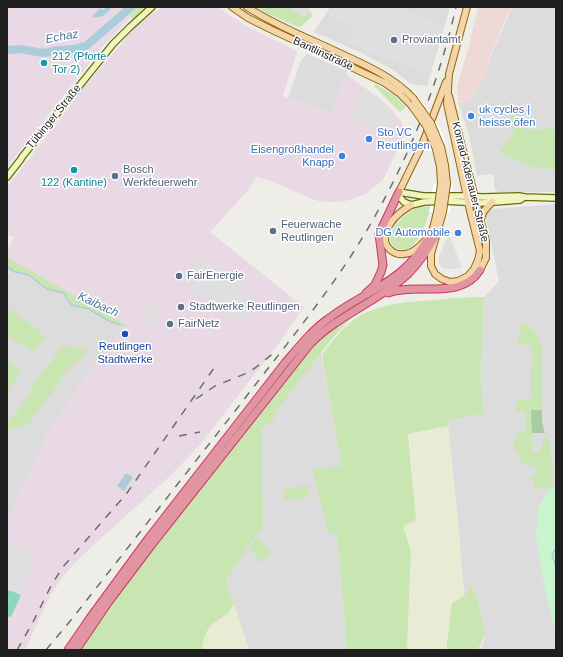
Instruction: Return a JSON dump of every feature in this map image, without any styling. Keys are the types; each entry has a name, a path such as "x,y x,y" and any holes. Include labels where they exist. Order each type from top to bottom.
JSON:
{"highway":[{"path":"362,297 375,285 382,272 383,265 379,234 398,194"},
{"path":"68,650 136,555 304,340 328,319 362,297 386,284 406,269 433,235"},
{"path":"76,650 101,613 153,543 310,344 336,321 375,298 397,283 414,268 425,253 433,235"},
{"path":"375,298 402,288 447,289 460,286 470,281 478,269"}],"main road":[{"name":"Bantlinstraße","path":"232,7 248,18 270,29 385,83 399,93 411,105 439,148"},
{"name":"Bantlinstraße","path":"247,7 273,22 381,73 401,87 413,98 431,123 439,148"},
{"name":"Konrad-Adenauer-Straße","path":"467,7 449,74 447,104 467,199 480,246 478,269"},
{"path":"398,194 422,145 449,74"},
{"name":"Konrad-Adenauer-Straße","path":"448,94 486,241 486,258 478,269"},
{"path":"439,148 440,167 444,184 440,212 433,235 430,261 433,270 438,277 446,281 458,281 478,269"},
{"path":"480,221 484,211 492,202"},
{"path":"411,205 400,213 388,228 386,233 387,246 395,254 409,253 433,235"}],"street":[{"name":"Tübinger Straße","path":"7,176 112,45 152,7"},
{"path":"398,194 404,202 411,205 424,202 467,199"},
{"path":"398,194 467,199 520,196 556,198"},
{"path":"474,199 492,202 520,200 524,197"}],"shaded area":[{"path":"7,7 123,7 131,17 103,46 7,167"},
{"path":"164,7 217,7 246,26 297,51 283,96 332,114 346,74 380,99 393,111 404,126 404,135 383,180 364,195 342,202 318,201 272,181 256,177 248,190 210,232 304,307 279,343 199,446 169,477 71,567 49,598 25,650 7,650 7,521 49,431 101,356 126,325 7,257 7,250 14,237 7,234 7,187 71,105 73,97 79,93 136,27 149,16"},
{"path":"288,7 312,7 304,16"},
{"name":"Proviantamt","path":"330,7 450,7 427,86 411,84 393,70 364,54 314,32"},
{"name":"Proviantamt","path":"336,7 399,7 442,25 440,36 433,53 435,54 426,74 348,43 355,27 332,17 329,13"},
{"path":"478,7 511,7 493,49 480,86 468,101 458,101 457,87"},
{"path":"512,7 556,7 556,192 498,192 494,188 494,177 492,174 477,176 469,135 458,102 469,101 480,86"},
{"path":"307,54 347,71 333,114 288,98 301,60"},
{"path":"48,60 74,62 73,69 48,67"},
{"path":"362,87 380,99 393,111 386,133 351,121"},
{"path":"556,204 556,650 481,650 485,637 479,603 472,586 464,596 448,426 449,420 483,414 481,373 484,297 499,281 485,213 494,209"},
{"path":"449,233 462,268 442,268 438,261"},
{"path":"7,257 126,325 101,356 49,431 7,521"},
{"path":"194,258 203,265 206,262 256,299 239,323 190,288 197,278 195,278 190,285 182,280 191,267 189,265"},
{"path":"153,303 162,309 151,325 148,323 145,326 140,322"},
{"path":"319,342 343,467 313,469 329,534 337,533 347,650 249,650 222,568 239,436"},
{"path":"7,541 38,557 20,593 9,588 7,592"}],"green space":[{"path":"123,7 145,7 133,19"},
{"path":"257,7 288,7 304,16 309,10 313,15 302,26 298,27 266,13"},
{"path":"375,84 394,95 406,107 400,112 374,86"},
{"path":"519,114 526,130 545,130 547,126 556,131 556,170 527,164 500,152 515,130 509,117"},
{"path":"431,206 421,235 411,247 399,249 392,245 390,237 394,227 407,213 415,208"},
{"path":"7,257 126,325 125,327 109,321 89,309 72,305 64,293 47,289 29,275 15,272 7,267"},
{"path":"484,297 481,373 483,414 449,420 448,426 408,434 416,520 403,526 411,551 407,650 347,650 337,534 329,534 312,469 342,466 322,355 347,325 367,312 386,306 405,303 454,298"},
{"path":"7,307 17,316 36,328 45,337 34,352 7,336"},
{"path":"352,317 331,340 279,407 273,420 261,429 263,524 226,580 234,604 228,613 210,626 205,635 202,650 79,650 141,564 293,369 324,335"},
{"path":"522,323 525,323 533,330 542,346 542,410 531,410 533,448 531,449 532,453 540,452 540,448 543,446 543,439 547,438 552,449 550,451 554,474 551,474 553,488 534,489 533,479 530,479 530,477 536,476 535,466 526,466 526,463 521,463 518,450 514,450 514,439 518,439 517,431 526,431 526,412 516,411 517,400 531,399 531,361 533,361 533,356 531,356 531,345 518,345 520,327"},
{"path":"61,345 88,350 79,361 69,367 67,372 64,374 28,425 7,430 11,416 18,411 43,371 53,360"},
{"path":"7,359 21,371 7,394"},
{"path":"531,410 542,410 542,422 545,433 532,433"},
{"path":"448,426 464,596 452,603 445,650 407,650 411,551 403,526 416,520 409,434"},
{"path":"308,485 309,497 285,501 284,489"},
{"path":"556,489 556,634 545,590 536,536 539,507 549,490"},
{"path":"257,536 271,554 261,563 250,548"},
{"path":"472,586 479,603 485,634 478,650 446,650 452,603 464,596"},
{"path":"9,590 21,595 11,617 7,616 7,595"},
{"path":"234,604 249,650 202,650 205,635 210,626 228,613"}],"water":[{"path":"112,7 104,15 92,17 100,8 102,10"},
{"path":"126,473 133,477 124,491 117,486"}],"pier":[{"path":"414,91 436,121 446,145 431,151 422,128 410,111"},
{"path":"433,184 453,184 450,213 429,212"}],"waterway":[{"name":"Echaz","path":"7,50 20,49 43,53 86,46 131,7"},
{"name":"Kaibach","path":"7,267 15,272 29,275 47,289 64,293 67,300 72,305 89,309 109,321 120,325"},
{"path":"556,549 552,554 556,568"}],"railway":[{"path":"46,650 239,406 351,256 385,197 414,136 438,72 456,7"},
{"path":"196,399 215,386 247,373 275,352"},
{"path":"17,650 62,568 127,493 214,368"},
{"path":"179,436 200,432"}],"place":[{"name":"Proviantamt","path":"394,40"},
{"name":"212 (Pforte Tor 2)","path":"44,63"},
{"name":"uk cycles | heisse öfen","path":"471,116"},
{"name":"Sto VC Reutlingen","path":"369,139"},
{"name":"Eisengroßhandel Knapp","path":"342,156"},
{"name":"122 (Kantine)","path":"74,170"},
{"name":"Bosch Werkfeuerwehr","path":"115,176"},
{"name":"Feuerwache Reutlingen","path":"273,231"},
{"name":"DG Automobile","path":"458,233"},
{"name":"FairEnergie","path":"179,276"},
{"name":"Stadtwerke Reutlingen","path":"181,307"},
{"name":"FairNetz","path":"170,324"},
{"name":"Reutlingen Stadtwerke","path":"125,334"}]}
